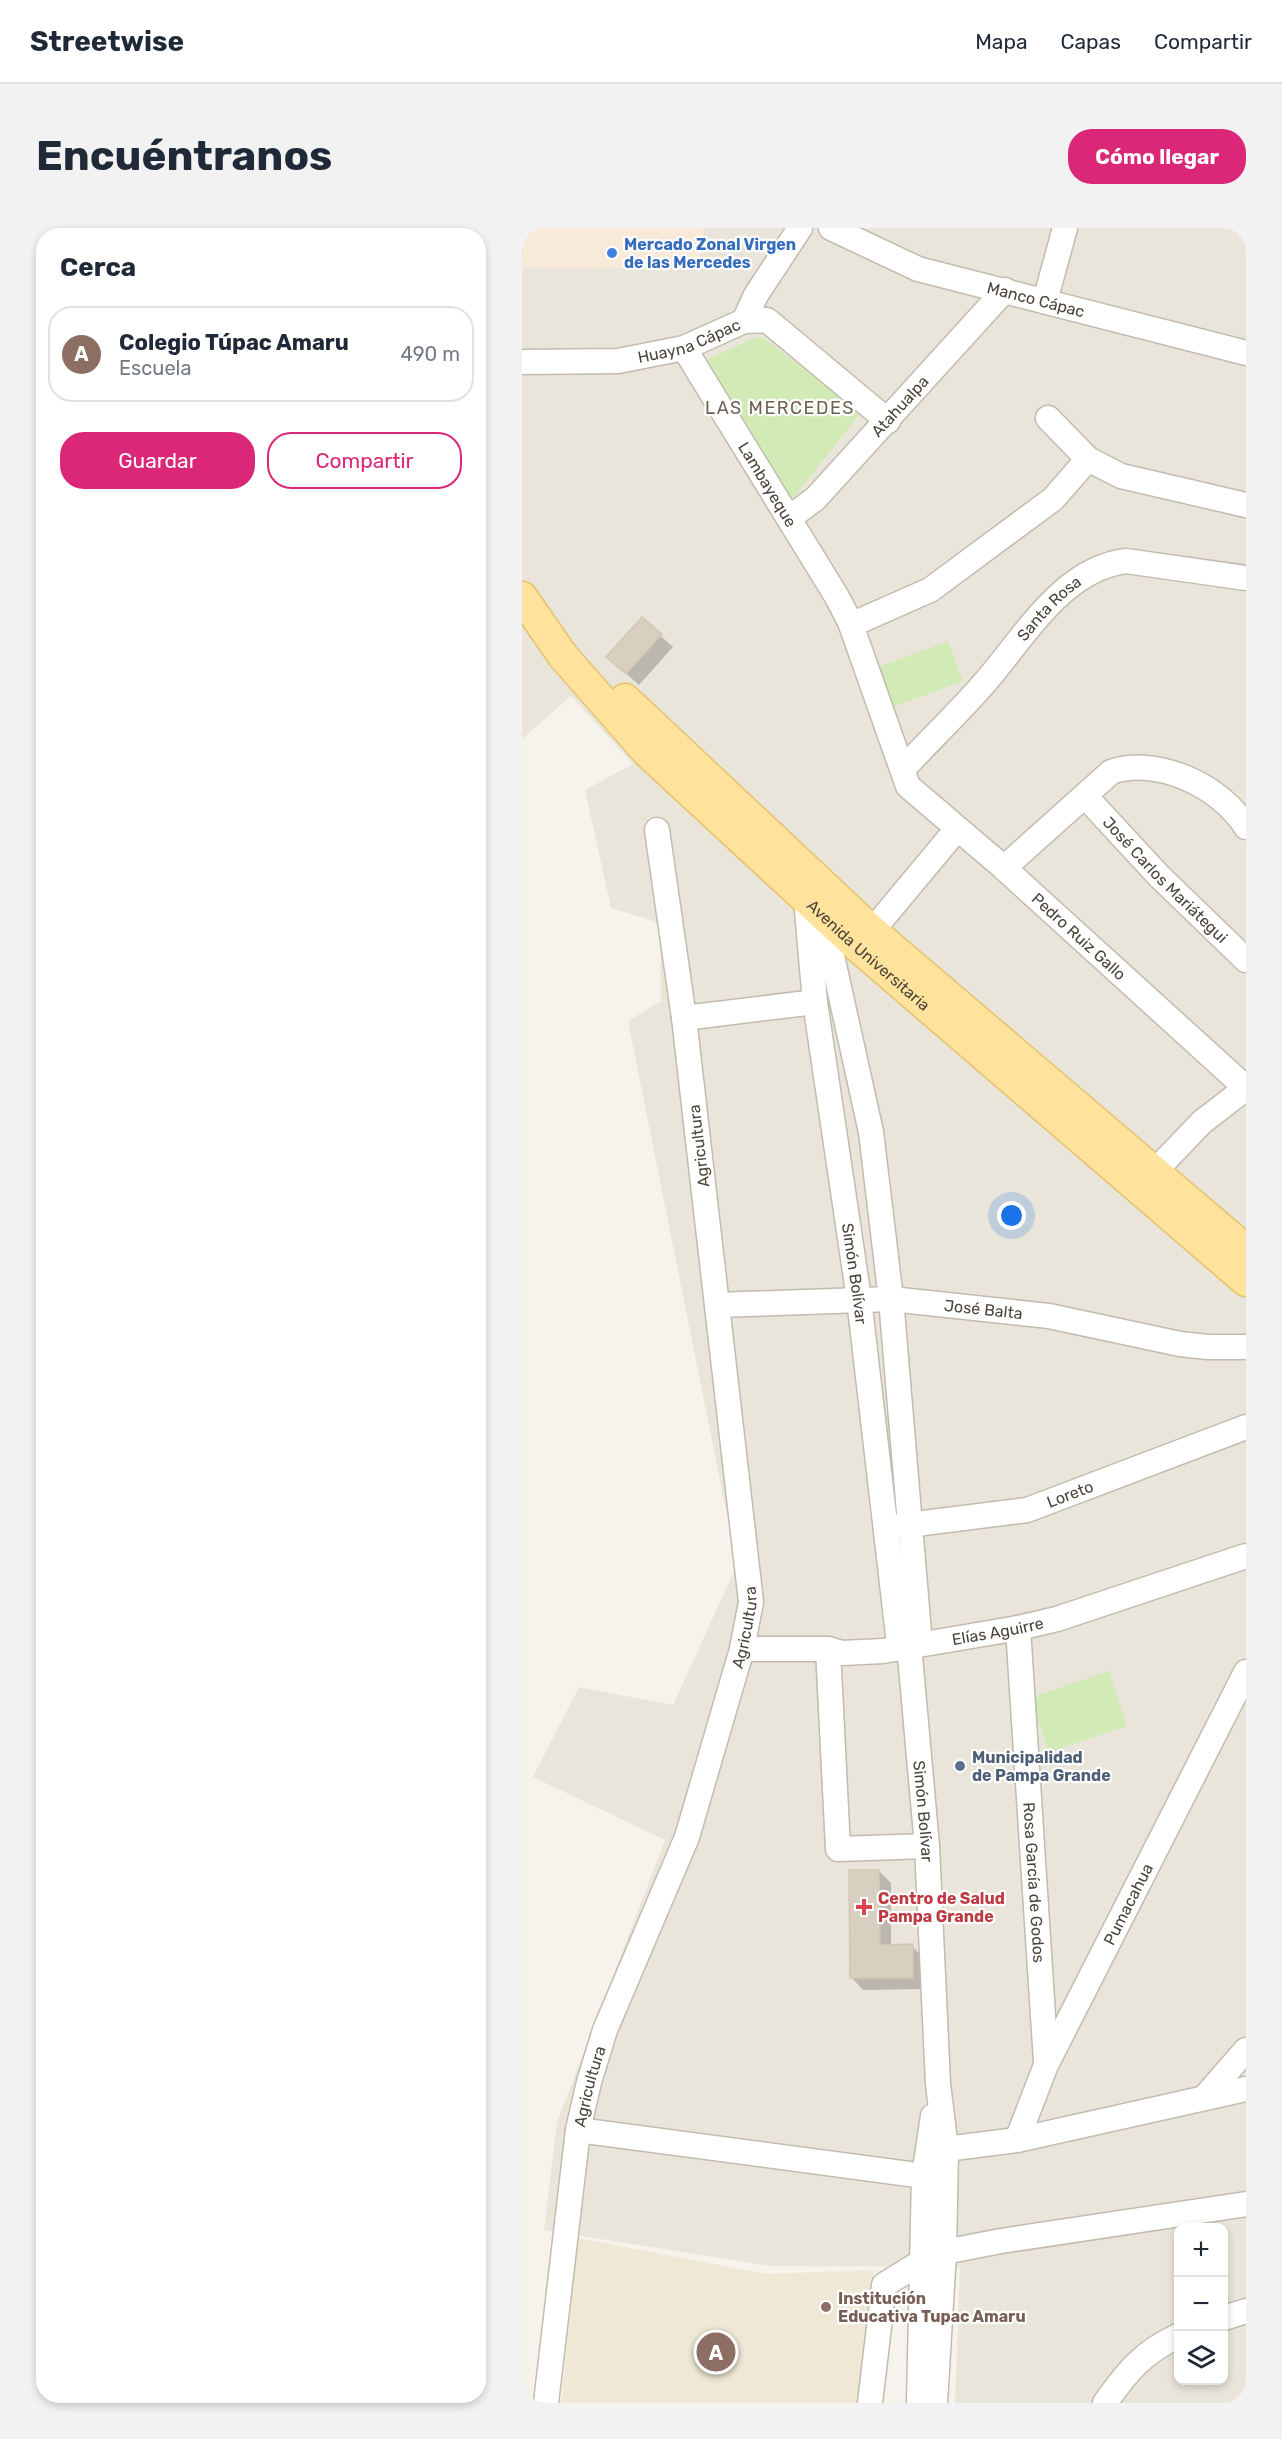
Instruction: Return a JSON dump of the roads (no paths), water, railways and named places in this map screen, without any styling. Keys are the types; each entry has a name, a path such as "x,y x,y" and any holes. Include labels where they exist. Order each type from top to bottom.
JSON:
{"main road":[{"name":"Avenida Universitaria","path":"522,596 563,656 648,753 814,907 1246,1281"},
{"name":"Avenida Universitaria","path":"522,596 665,738 872,931 1246,1250"}],"street":[{"name":"Huayna Cápac","path":"522,362 618,361 684,348 744,321 756,294 800,228"},
{"name":"Manco Cápac","path":"831,228 918,269 1246,353"},
{"path":"1045,301 1065,228"},
{"name":"Atahualpa","path":"789,519 815,499 1005,290"},
{"path":"744,321 767,320 888,421"},
{"name":"Lambayeque","path":"684,348 850,622 906,777"},
{"path":"1048,417 1088,459 1121,476 1246,505"},
{"path":"850,622 862,620 930,591 1053,499 1088,459"},
{"name":"Santa Rosa","path":"906,777 1046,609 1090,571 1108,563 1126,561 1246,578"},
{"path":"1004,868 1111,772 1126,766 1166,771 1194,783 1224,802 1246,827"},
{"name":"Pedro Ruiz Gallo","path":"906,777 957,829 1004,868 1246,1088"},
{"name":"José Carlos Mariátegui","path":"1085,796 1159,876 1246,960"},
{"path":"872,931 957,829"},
{"name":"Agricultura","path":"546,2403 578,2130 589,2082 605,2030 687,1838 742,1649 751,1602 684,1018 657,830"},
{"name":"Simón Bolívar","path":"814,907 815,1002 859,1299 898,1635 909,1645 927,1846 938,2084 946,2149 919,2403"},
{"name":"Simón Bolívar","path":"814,907 871,1132 891,1299 908,1526 919,1632 909,1645"},
{"path":"684,1018 815,1002"},
{"path":"1155,1171 1202,1122 1246,1088"},
{"name":"José Balta","path":"717,1305 891,1299 1049,1316 1180,1344 1246,1347"},
{"name":"Loreto","path":"884,1527 908,1526 1027,1510 1246,1427"},
{"name":"Elías Aguirre","path":"742,1649 828,1649 843,1653 883,1652 909,1645 1018,1628 1057,1619 1246,1556"},
{"name":"Rosa García de Godos","path":"1018,1628 1046,2065"},
{"path":"828,1649 838,1849 927,1846"},
{"name":"Pumacahua","path":"1017,2140 1046,2065 1246,1672"},
{"path":"1204,2098 1246,2050"},
{"name":"Simón Bolívar","path":"935,2403 933,2256 924,2176 938,2084"},
{"path":"946,2149 1017,2140 1246,2089"},
{"path":"578,2130 924,2176"},
{"path":"870,2403 884,2285 933,2256 1246,2204"},
{"path":"1228,2317 1246,2311"},
{"path":"1105,2403 1135,2364 1150,2350 1174,2338"}],"place":[{"name":"Mercado Zonal Virgen de las Mercedes","path":"612,253"},
{"name":"Municipalidad de Pampa Grande","path":"960,1766"},
{"name":"Centro de Salud Pampa Grande","path":"864,1907"},
{"name":"Institución Educativa Tupac Amaru","path":"826,2307"},
{"name":"Colegio Túpac Amaru","path":"716,2352"}],"district":[{"name":"LAS MERCEDES","path":"780,408"}]}
